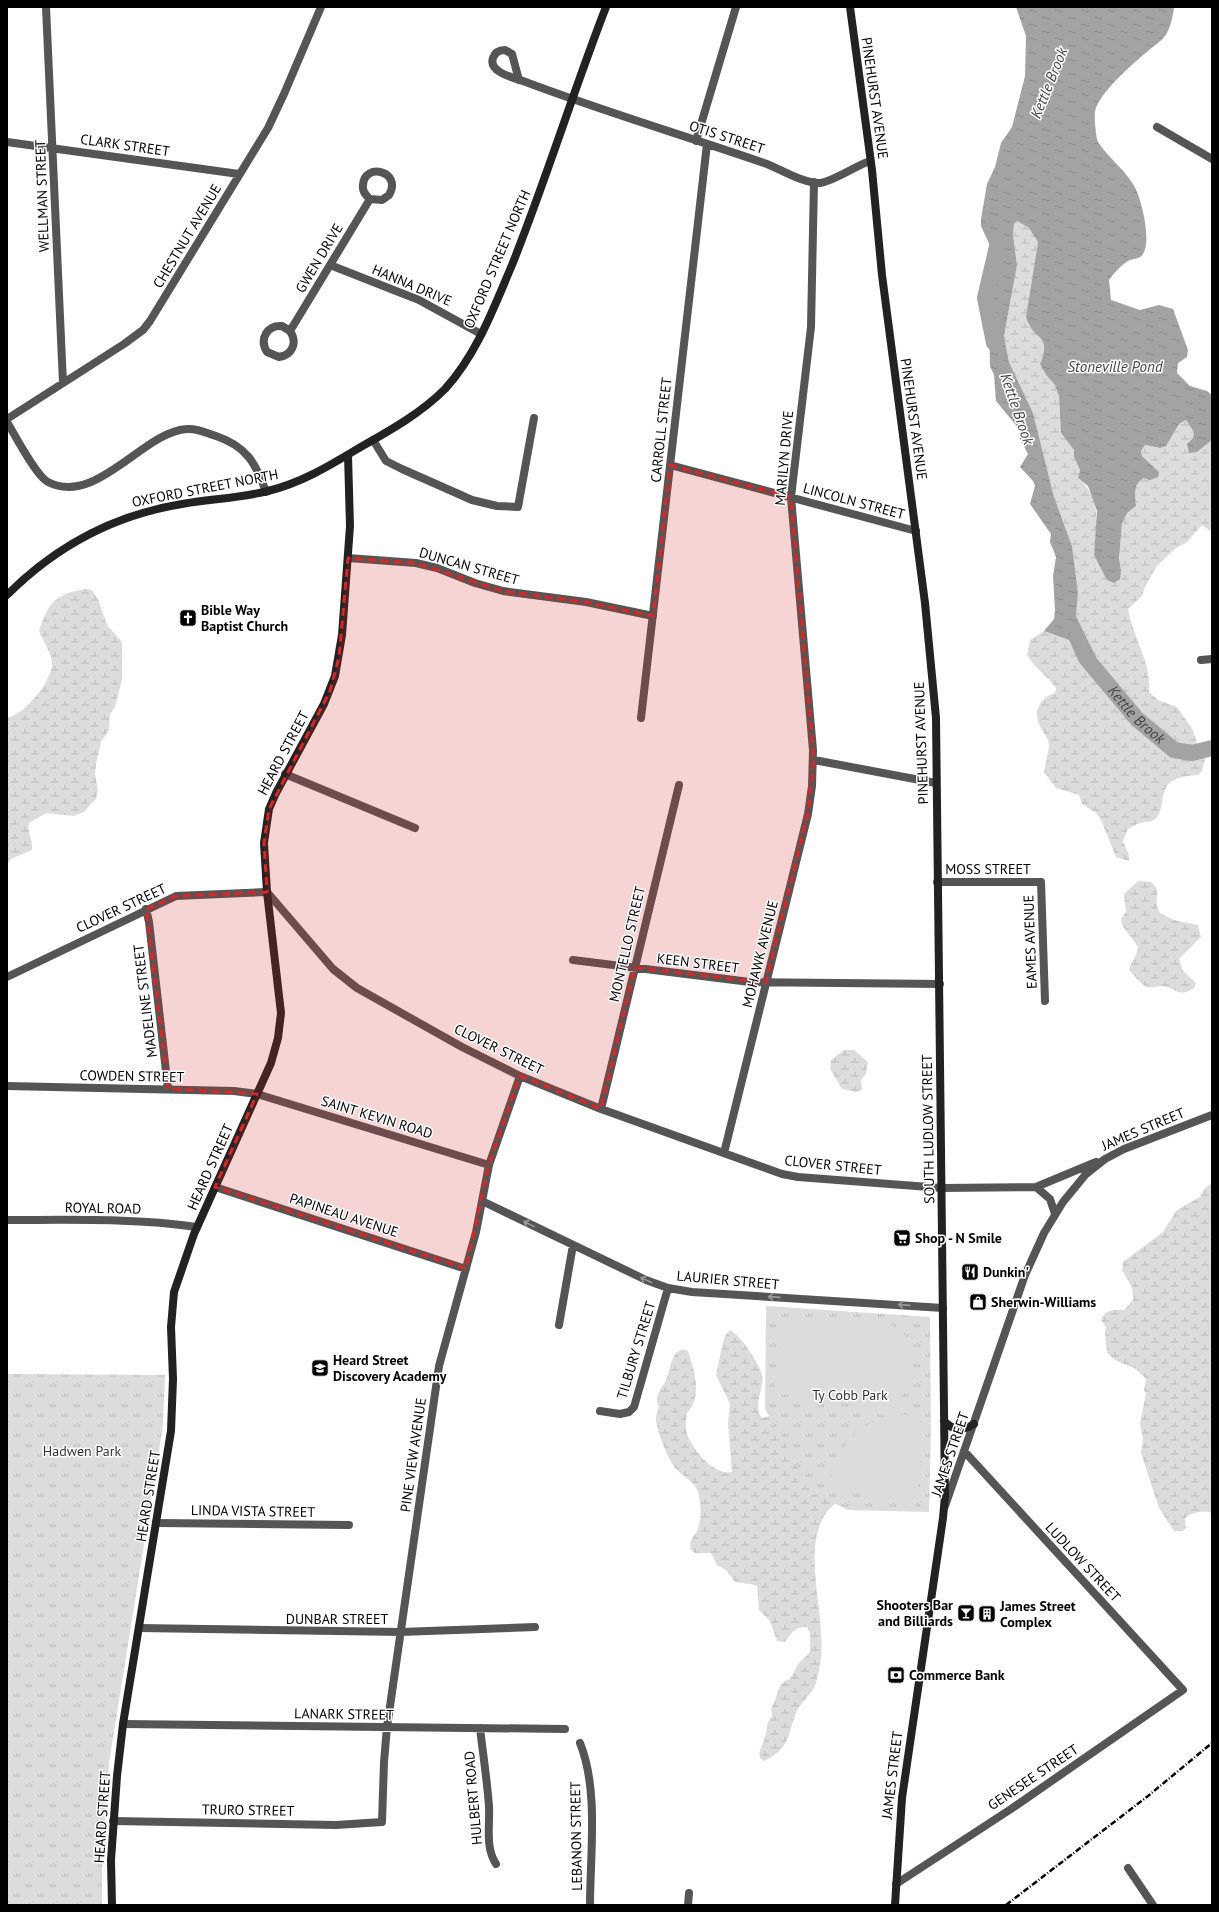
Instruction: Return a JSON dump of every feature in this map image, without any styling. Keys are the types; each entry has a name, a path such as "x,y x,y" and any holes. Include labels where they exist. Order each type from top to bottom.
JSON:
{"street":[{"name":"WELLMAN STREET","path":"46,7 63,383"},
{"name":"CHESTNUT AVENUE","path":"7,419 124,344 143,330 157,312 274,114 321,7"},
{"name":"OXFORD STREET NORTH","path":"7,595 39,565 86,535 121,519 140,513 182,504 266,492 300,481 373,440 414,414 440,393 460,370 481,334 527,227 606,7"},
{"path":"696,140 736,7"},
{"name":"PINEHURST AVENUE","path":"850,7 870,161 882,275 916,531 933,682 936,718 936,836"},
{"name":"OTIS STREET","path":"519,80 572,100 765,163 814,182"},
{"path":"1157,127 1202,155 1212,159"},
{"name":"CLARK STREET","path":"7,142 239,174"},
{"name":"CARROLL STREET","path":"641,718 706,144"},
{"path":"814,182 828,180 856,166 870,161"},
{"name":"MARILYN DRIVE","path":"814,182 811,327 791,497 814,760"},
{"name":"GWEN DRIVE","path":"290,331 370,199"},
{"name":"HANNA DRIVE","path":"330,265 419,300 481,334"},
{"path":"373,440 386,461 402,469 472,500 497,506 518,507 534,418"},
{"path":"7,422 40,476 53,484 77,485 93,481 168,434 188,429 228,440 241,448 259,471 266,492"},
{"name":"HEARD STREET","path":"112,1905 113,1821 123,1724 171,1431 173,1379 171,1327 174,1292 197,1227 271,1063 280,1025 279,990 267,892 264,843 267,818 273,798 324,704 333,681 342,635 348,558 350,494 348,455"},
{"name":"LINCOLN STREET","path":"670,465 916,531"},
{"name":"DUNCAN STREET","path":"348,558 416,563 437,568 475,583 503,591 586,602 653,616"},
{"path":"1201,660 1212,659"},
{"path":"814,760 936,783"},
{"name":"MOHAWK AVENUE","path":"724,1153 808,814 814,760"},
{"path":"285,774 415,828"},
{"name":"MONTELLO STREET","path":"601,1109 679,785"},
{"name":"SOUTH LUDLOW STREET","path":"936,836 936,882 940,984 944,1511"},
{"name":"MOSS STREET","path":"936,882 1041,882"},
{"name":"EAMES AVENUE","path":"1041,882 1045,1001"},
{"name":"CLOVER STREET","path":"7,977 146,909 176,896 267,892 333,969 357,988 462,1047 520,1076 601,1109 782,1174 798,1177 942,1188 1036,1187 1109,1156"},
{"name":"MADELINE STREET","path":"146,909 149,922 168,1089"},
{"name":"KEEN STREET","path":"573,960 766,983 940,984"},
{"name":"PINE VIEW AVENUE","path":"382,1822 387,1727 439,1366 466,1269 489,1165 520,1076"},
{"name":"COWDEN STREET","path":"7,1086 234,1091 257,1094"},
{"name":"SAINT KEVIN ROAD","path":"257,1094 489,1165"},
{"name":"JAMES STREET","path":"895,1905 905,1768 944,1511 1025,1275 1039,1243 1055,1214 1080,1181 1098,1163 1109,1156 1212,1115"},
{"name":"PAPINEAU AVENUE","path":"215,1187 466,1269"},
{"path":"1036,1187 1047,1196 1055,1214"},
{"name":"LAURIER STREET","path":"482,1201 652,1282 668,1288 692,1292 943,1308"},
{"name":"ROYAL ROAD","path":"7,1220 168,1223 197,1227"},
{"path":"559,1325 573,1245"},
{"name":"TILBURY STREET","path":"600,1411 620,1414 629,1412 634,1407 668,1288"},
{"path":"944,1421 950,1427 960,1429 974,1424"},
{"name":"LUDLOW STREET","path":"964,1451 1183,1690"},
{"name":"LINDA VISTA STREET","path":"156,1524 349,1525"},
{"name":"DUNBAR STREET","path":"139,1628 401,1632 534,1627"},
{"name":"GENESEE STREET","path":"896,1884 1017,1805 1183,1690"},
{"name":"LANARK STREET","path":"123,1724 565,1730"},
{"name":"HULBERT ROAD","path":"480,1728 489,1807 489,1843 491,1856 496,1864"},
{"name":"LEBANON STREET","path":"580,1743 586,1764 591,1807 590,1905"},
{"name":"TRURO STREET","path":"113,1821 336,1825 382,1822"},
{"path":"1128,1868 1153,1905"},
{"path":"688,1905 689,1892"}],"highlighted area":[{"path":"670,465 791,497 814,760 808,814 766,983 635,968 601,1109 520,1076 489,1165 466,1269 215,1187 257,1094 168,1089 146,909 176,896 267,892 264,843 269,809 330,691 339,657 348,558 416,563 503,591 586,602 653,616"}],"green space":[{"path":"1017,221 1029,228 1038,242 1030,291 1028,325 1043,343 1044,351 1040,364 1046,375 1055,385 1059,396 1061,433 1074,450 1074,457 1080,470 1078,478 1086,486 1095,504 1096,523 1094,555 1121,570 1119,549 1121,526 1126,514 1136,506 1135,490 1138,481 1159,472 1142,456 1141,451 1145,445 1160,448 1166,446 1179,424 1187,420 1194,432 1193,438 1197,452 1212,440 1212,532 1202,525 1186,543 1176,548 1156,567 1145,587 1142,596 1128,609 1148,672 1149,692 1158,700 1177,707 1193,730 1197,744 1205,759 1202,771 1198,775 1178,778 1169,784 1164,793 1160,811 1155,819 1138,823 1128,829 1123,841 1129,855 1129,861 1116,857 1101,820 1096,813 1082,804 1079,795 1056,788 1044,772 1049,744 1037,719 1037,714 1042,701 1055,693 1056,688 1027,655 1030,640 1044,631 1069,640 1086,657 1091,647 1076,616 1078,593 1072,546 1054,497 1033,413 1009,362 1004,336 1017,265 1013,234 1014,224"},
{"path":"85,589 92,590 98,599 107,625 122,642 122,680 115,707 110,714 109,730 101,742 96,764 95,774 98,790 96,799 84,812 74,816 46,813 29,823 32,850 11,859 8,863 7,887 7,718 14,716 28,705 47,681 50,673 52,666 51,657 39,631 46,613 54,601 59,597"},
{"path":"1138,881 1151,882 1154,886 1157,891 1157,907 1161,914 1174,920 1198,925 1201,937 1179,959 1183,971 1195,982 1195,987 1190,991 1181,992 1160,986 1151,988 1147,987 1141,983 1129,970 1138,947 1122,925 1121,919 1126,912 1124,894"},
{"path":"844,1050 854,1050 868,1062 866,1074 861,1080 862,1090 856,1092 842,1089 830,1069 831,1060"},
{"path":"1212,1183 1212,1519 1210,1512 1194,1513 1185,1518 1186,1528 1182,1531 1174,1531 1159,1508 1141,1453 1143,1439 1140,1424 1146,1393 1144,1390 1146,1379 1136,1369 1115,1360 1107,1353 1105,1335 1106,1327 1101,1320 1107,1312 1113,1310 1124,1310 1133,1300 1132,1287 1122,1270 1123,1262 1163,1232 1177,1210 1200,1197 1204,1189"},
{"name":"Ty Cobb Park","path":"766,1306 930,1317 931,1429 929,1512 848,1510 813,1493 765,1409"},
{"path":"826,1321 889,1324 910,1339 913,1364 895,1415 926,1415 915,1507 829,1486 835,1462 850,1439 869,1424 888,1417 867,1408 842,1389 834,1403 774,1392 783,1322"},
{"path":"730,1330 739,1338 754,1357 762,1375 762,1386 758,1408 762,1418 769,1416 839,1500 824,1515 817,1534 815,1570 822,1647 816,1684 798,1709 789,1736 783,1747 773,1756 764,1761 760,1758 760,1752 768,1723 772,1716 771,1708 782,1684 790,1679 799,1663 810,1652 810,1633 807,1627 803,1627 796,1629 785,1642 777,1641 770,1621 759,1610 757,1586 735,1582 726,1570 717,1565 711,1553 695,1553 691,1550 691,1542 699,1527 700,1501 698,1492 694,1485 677,1470 670,1460 661,1438 656,1419 659,1407 657,1403 658,1394 665,1381 673,1358 679,1351 688,1351 695,1374 696,1391 695,1399 687,1413 687,1434 699,1454 711,1466 725,1472 732,1472 728,1424 730,1404 716,1375 723,1342 726,1334"},
{"name":"Hadwen Park","path":"7,1374 165,1375 163,1426 109,1763 102,1870 102,1905 7,1905"}],"water":[{"name":"Stoneville Pond","path":"1016,7 1174,7 1171,24 1165,36 1126,70 1109,87 1103,96 1095,112 1095,128 1098,142 1133,184 1142,208 1146,229 1143,254 1140,257 1125,263 1109,280 1111,300 1140,310 1159,305 1173,309 1188,350 1187,357 1178,363 1177,373 1190,386 1207,391 1212,395 1212,440 1197,452 1189,453 1187,444 1193,438 1194,432 1186,420 1179,424 1166,446 1160,448 1145,445 1141,451 1142,456 1159,472 1158,477 1150,480 1144,478 1140,480 1136,486 1136,506 1127,513 1122,523 1119,558 1121,570 1120,579 1114,583 1107,580 1094,555 1097,511 1088,486 1078,478 1080,470 1074,457 1074,450 1061,433 1059,396 1055,385 1046,375 1040,364 1044,347 1043,342 1029,325 1026,317 1038,242 1029,228 1017,221 1014,224 1013,234 1017,265 1004,336 1009,362 1033,413 1054,497 1072,546 1078,593 1076,616 1096,657 1086,658 1069,640 1044,631 1054,619 1055,610 1053,576 1056,557 1050,542 1051,534 1030,504 1035,486 1033,481 1020,467 1028,454 1020,439 1021,431 996,401 994,375 990,366 989,324 994,284 993,261 992,250 981,226 981,219 987,184 995,167 1001,143 1012,127 1025,76 1026,36"}],"waterway":[{"name":"Kettle Brook","path":"994,343 985,298 998,242"},
{"name":"Kettle Brook","path":"1077,638 1086,658 1137,719 1174,750 1192,753 1212,748"}],"railway":[{"path":"1006,1905 1148,1796 1212,1743"}],"place":[{"name":"Bible Way Baptist Church","path":"188,618"},
{"name":"Shop - N Smile","path":"902,1238"},
{"name":"Dunkin'","path":"970,1272"},
{"name":"Sherwin-Williams","path":"978,1302"},
{"name":"Heard Street Discovery Academy","path":"320,1368"},
{"name":"Shooters Bar and Billiards","path":"966,1613"},
{"name":"James Street Complex","path":"987,1614"},
{"name":"Commerce Bank","path":"896,1675"}]}
